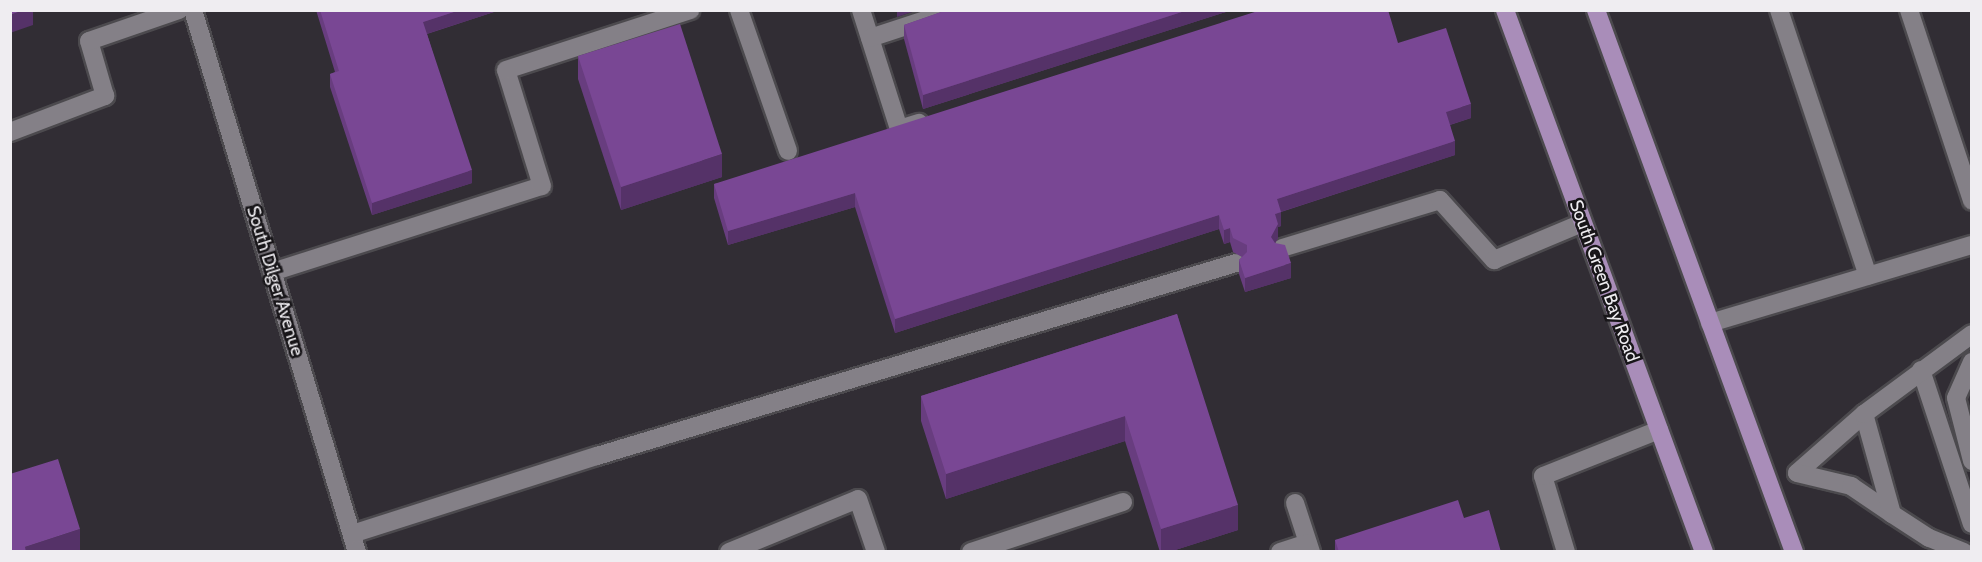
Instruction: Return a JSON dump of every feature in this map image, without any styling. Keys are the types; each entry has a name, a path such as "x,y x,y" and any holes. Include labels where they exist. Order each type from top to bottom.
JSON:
{"main road":[{"name":"South Green Bay Road","path":"1505,10 1704,552"},
{"path":"1596,10 1794,552"}],"street":[{"path":"10,132 105,96 89,41 179,10"},
{"name":"South Dilger Avenue","path":"193,10 355,543"},
{"path":"272,272 542,186 507,70 691,10"},
{"path":"739,10 788,151"},
{"path":"861,10 899,129 933,118"},
{"path":"870,38 956,10"},
{"path":"1779,10 1868,276"},
{"path":"1909,10 1971,201"},
{"path":"1281,248 1440,200 1494,260 1582,223"},
{"path":"1710,323 1971,244"},
{"path":"355,543 597,456 869,376 1236,263"},
{"path":"1769,483 1797,473 1864,414 1971,334"},
{"path":"1971,362 1956,398 1971,461"},
{"path":"1921,370 1971,524"},
{"path":"1864,414 1892,514"},
{"path":"1566,552 1543,476 1659,430"},
{"path":"1797,473 1851,486 1929,538 1964,552"},
{"path":"729,552 858,499 876,552"},
{"path":"971,552 1123,502"},
{"path":"1280,552 1309,547 1295,503"}],"building":[{"path":"10,10 24,10 10,15"},
{"path":"320,10 460,10 423,22 472,170 372,203 330,74 339,71"},
{"path":"947,10 1188,10 923,95 904,25"},
{"path":"1261,10 1388,10 1398,43 1446,28 1471,104 1446,112 1455,141 1277,199 1281,212 1275,214 1278,224 1271,237 1275,243 1285,245 1291,263 1245,278 1239,260 1247,252 1247,245 1233,238 1230,228 1224,230 1219,215 895,319 855,193 728,231 714,184"},
{"path":"680,24 722,154 621,187 578,56"},
{"path":"1177,314 1238,505 1161,529 1125,416 946,474 921,396"},
{"path":"58,459 80,529 25,547 26,552 10,552 10,474"},
{"path":"1458,500 1464,518 1489,510 1501,552 1339,552 1335,540"}]}
